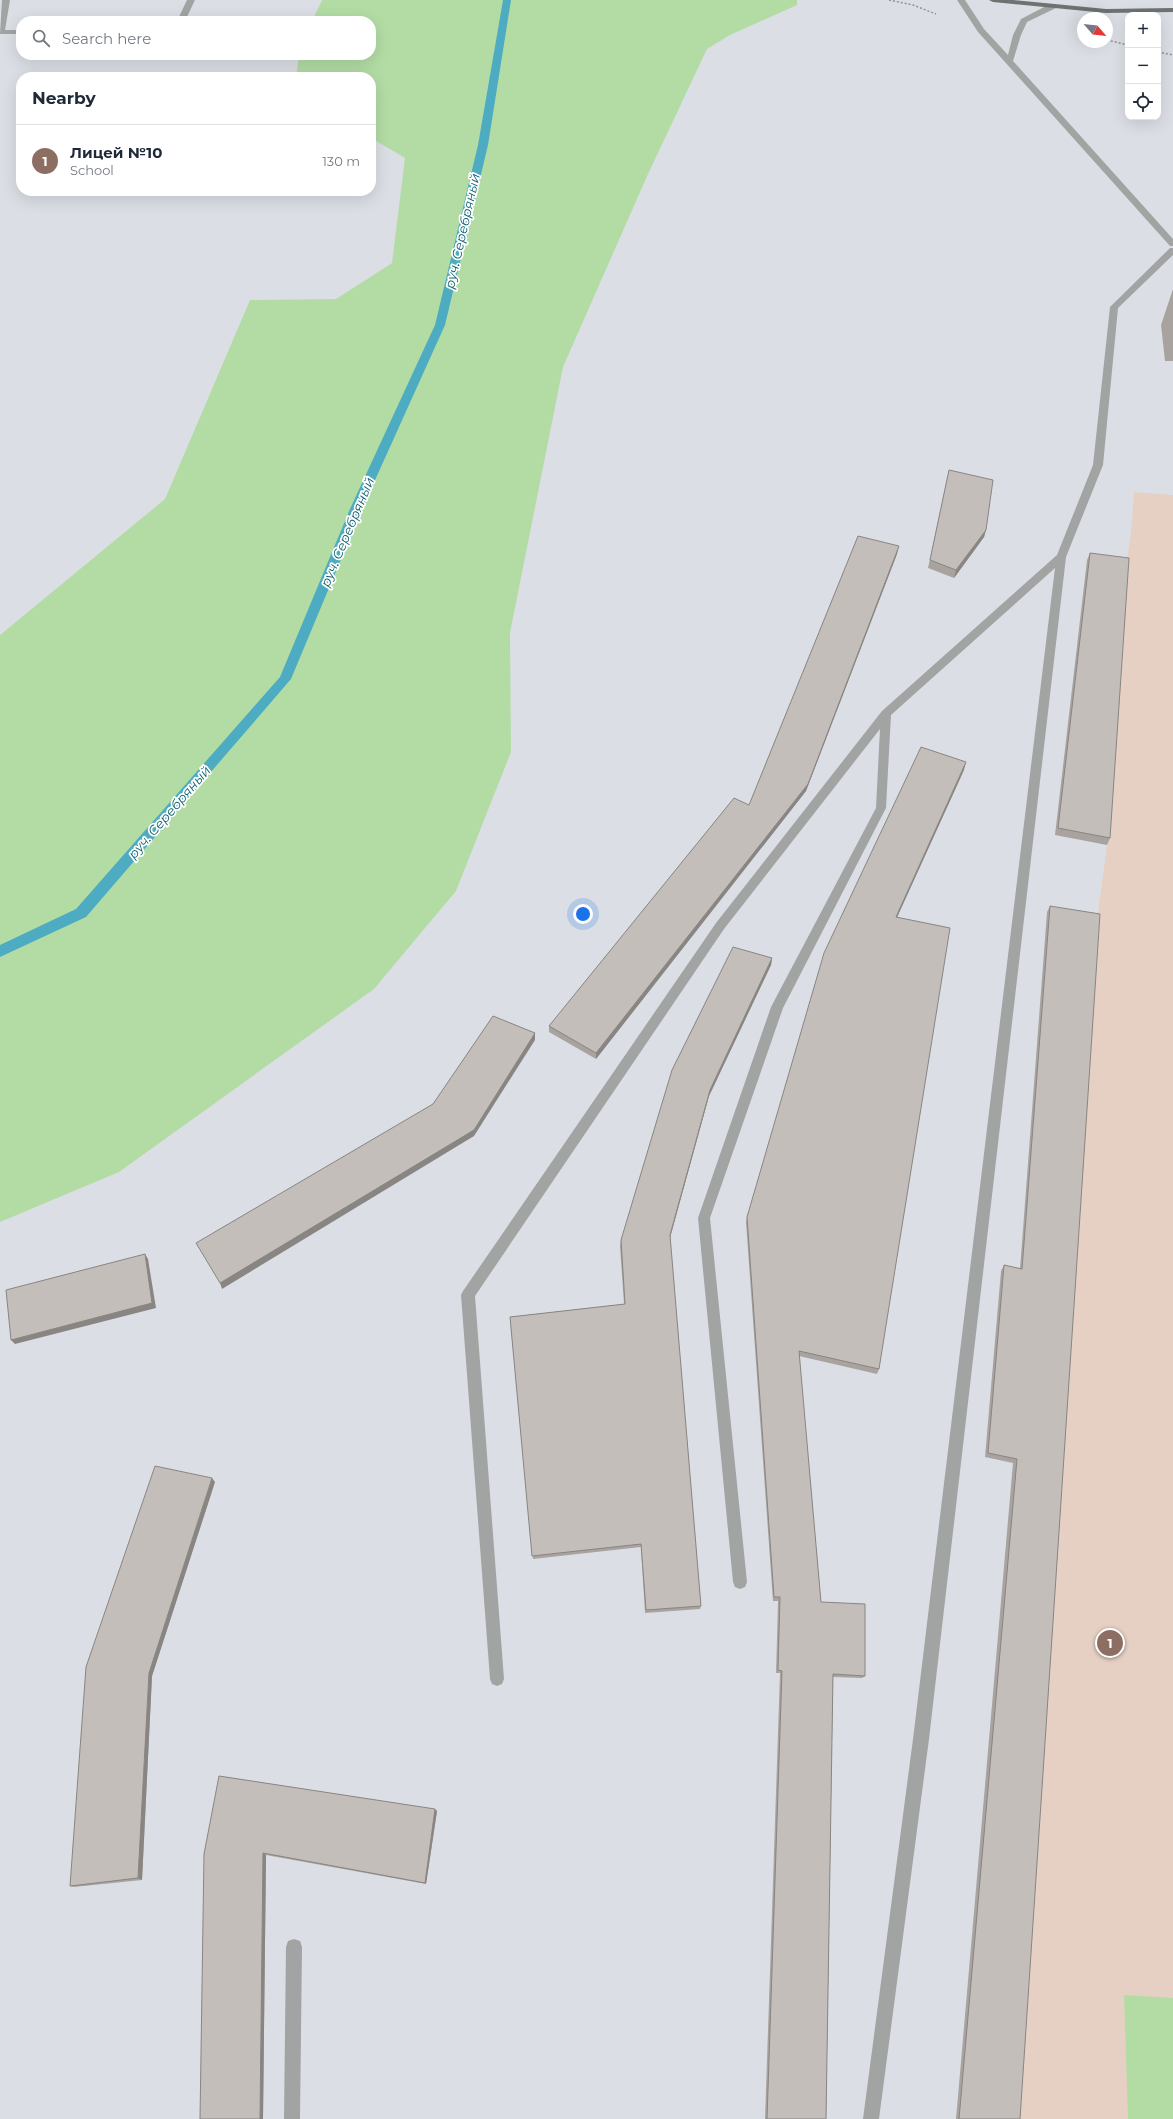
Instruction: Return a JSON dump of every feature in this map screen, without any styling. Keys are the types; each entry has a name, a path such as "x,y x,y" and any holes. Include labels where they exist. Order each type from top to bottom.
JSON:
{"main road":[{"path":"993,0 1146,13 1173,10"}],"street":[{"path":"6,0 1,32 16,32"},
{"path":"183,16 191,0"},
{"path":"961,0 981,30 1010,60 1173,244"},
{"path":"1010,60 1017,35 1024,21 1052,6"},
{"path":"871,2119 922,1732 1061,557 1098,465 1114,307 1173,250"},
{"path":"497,1679 468,1295 720,926 886,714 1061,557"},
{"path":"740,1582 704,1218 777,1006 881,808 886,714"},
{"path":"292,2119 294,1947"}],"path":[{"path":"1113,41 1125,44"},
{"path":"1161,53 1173,55"}],"shaded area":[{"path":"1134,492 1173,495 1173,2119 1016,2119 1097,921 1107,845 1126,566 1131,532"}],"green space":[{"path":"322,0 797,0 797,5 730,35 707,49 648,174 563,367 510,633 511,752 456,891 374,989 119,1172 0,1222 0,635 165,499 250,300 336,299 392,263 405,158 376,141 376,72 297,72 298,60 376,60 376,16 314,16"},
{"path":"1124,1995 1173,1998 1173,2119 1128,2119"}],"building":[{"path":"949,470 993,480 986,530 956,570 930,560"},
{"path":"858,536 899,546 808,784 596,1053 549,1026 734,798 749,805"},
{"path":"1090,553 1129,558 1110,838 1058,828"},
{"path":"921,747 966,762 896,917 950,928 879,1369 799,1351 821,1602 865,1604 865,1676 833,1674 826,2119 767,2119 782,1671 778,1670 780,1597 774,1597 747,1217 824,953"},
{"path":"1050,906 1100,914 1020,2119 959,2119 1017,1459 988,1453 1004,1265 1022,1269"},
{"path":"733,947 772,958 710,1090 670,1235 701,1606 646,1610 641,1544 532,1556 510,1317 625,1304 621,1240 672,1070"},
{"path":"493,1016 535,1033 474,1130 220,1283 196,1243 433,1104"},
{"path":"145,1254 152,1303 11,1340 6,1290"},
{"path":"155,1466 212,1478 149,1673 138,1878 70,1886 86,1667"},
{"path":"219,1776 435,1809 425,1883 263,1853 260,2119 200,2119 204,1854"}],"waterway":[{"name":"руч. Серебряный","path":"0,951 81,913 285,679 356,509 440,325 483,145 507,0"}],"place":[{"name":"Лицей №10","path":"1110,1643"}]}
